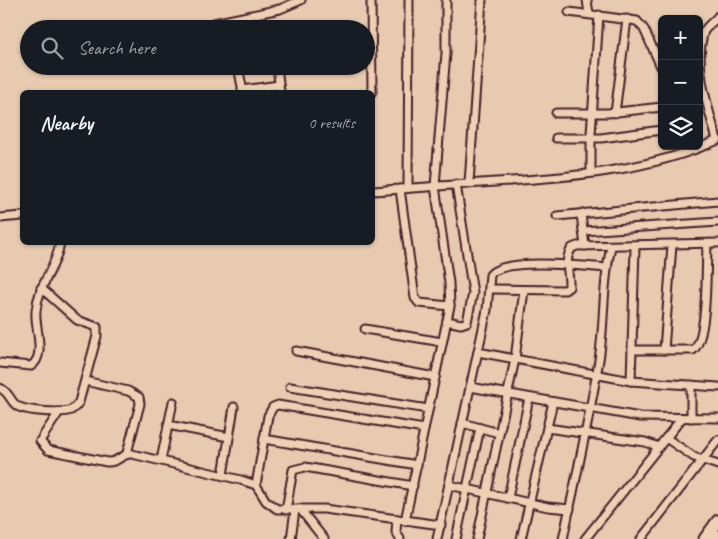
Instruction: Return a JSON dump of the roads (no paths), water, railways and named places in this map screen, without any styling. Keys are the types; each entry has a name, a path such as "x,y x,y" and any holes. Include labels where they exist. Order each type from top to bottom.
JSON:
{"highway":[{"path":"705,539 718,521"},
{"path":"715,539 718,536"}],"street":[{"path":"228,20 280,9 302,0"},
{"path":"372,0 372,20"},
{"path":"408,188 409,0"},
{"path":"405,521 450,306 448,271 435,186 446,53 446,0"},
{"path":"469,184 482,0"},
{"path":"587,0 588,14"},
{"path":"570,12 627,19 641,24 658,60"},
{"path":"591,172 590,139 599,16"},
{"path":"703,145 717,140 702,82 701,70 703,34 718,16"},
{"path":"615,113 627,19"},
{"path":"239,75 242,90"},
{"path":"261,90 280,89 278,75"},
{"path":"372,75 372,90"},
{"path":"556,113 615,113 658,108"},
{"path":"556,138 590,139 658,130"},
{"path":"375,190 469,184 591,172 655,162 689,150"},
{"path":"447,321 461,324 467,322 473,293 456,184"},
{"path":"400,189 415,298 419,303 450,306"},
{"path":"557,216 718,201"},
{"path":"581,214 585,246"},
{"path":"0,218 20,216"},
{"path":"583,230 718,222"},
{"path":"490,289 565,290 569,288 568,257 572,248 585,246 635,247 718,243"},
{"path":"632,350 693,350 698,346 704,320 707,244"},
{"path":"0,362 31,366 37,360 39,342 35,312 41,288 58,254 60,245"},
{"path":"664,350 672,245"},
{"path":"563,539 591,408 601,343 606,268 610,247"},
{"path":"631,381 635,247"},
{"path":"437,539 478,352 490,289 490,275 496,269 516,266 606,268"},
{"path":"0,388 6,390 18,407 59,412 76,407 85,382 97,336 97,327 77,320 41,288"},
{"path":"477,539 488,494 514,359 524,290"},
{"path":"365,329 442,342"},
{"path":"296,352 435,377"},
{"path":"478,352 631,381 718,387"},
{"path":"59,412 41,438 40,442 44,448 108,462 118,461 127,454 140,404 139,397 128,391 85,382"},
{"path":"691,385 691,418"},
{"path":"290,387 428,409"},
{"path":"470,387 640,416 718,418"},
{"path":"508,498 529,398"},
{"path":"161,460 173,402"},
{"path":"521,539 553,402"},
{"path":"256,486 268,416 273,407 278,405 424,429"},
{"path":"223,475 234,408"},
{"path":"585,539 682,418"},
{"path":"168,424 229,437"},
{"path":"462,424 499,433"},
{"path":"456,539 480,428"},
{"path":"547,428 645,442 659,447"},
{"path":"666,438 702,461 718,465"},
{"path":"264,439 417,465"},
{"path":"642,539 718,440"},
{"path":"127,454 223,475 256,486 271,506 286,510 338,511 441,525"},
{"path":"286,510 293,470 295,468 306,468 413,486"},
{"path":"449,485 530,503 570,509"},
{"path":"291,539 298,510"},
{"path":"298,510 324,539"},
{"path":"397,520 396,532 400,539"}]}
